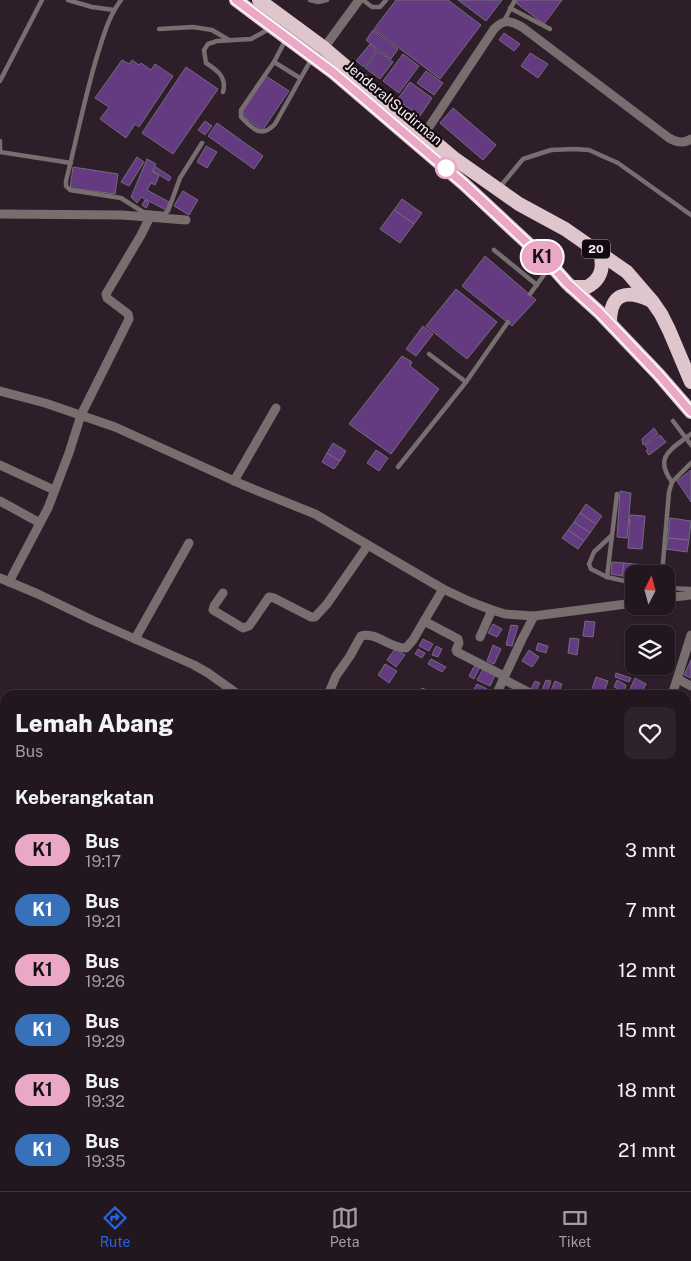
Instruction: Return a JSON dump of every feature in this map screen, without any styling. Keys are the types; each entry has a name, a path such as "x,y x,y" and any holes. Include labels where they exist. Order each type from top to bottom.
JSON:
{"highway":[{"name":"Jenderal Sudirman","path":"236,0 313,58 426,150 551,265 610,323 691,412"},
{"name":"Jenderal Sudirman","path":"259,0 324,48 455,159 519,204 565,229 600,252 626,272 652,301 669,330 691,382"},
{"path":"571,286 587,287 600,276 603,268 600,252"},
{"path":"610,323 612,304 618,297 630,294 652,301"}],"street":[{"path":"324,48 361,0"},
{"path":"425,133 494,29 504,21 509,21 522,27 670,138 681,142 690,141"},
{"path":"0,214 108,214 186,220"},
{"path":"150,217 142,235 107,291 107,298 128,314 129,318 81,415 70,453 40,522 4,580 169,654 208,673 232,690"},
{"path":"0,391 81,415 145,440 234,481 314,514 348,532 443,589 492,610 512,615 534,616 625,604"},
{"path":"234,481 276,408"},
{"path":"0,466 54,490"},
{"path":"0,501 40,522"},
{"path":"135,640 189,543"},
{"path":"223,593 213,610 243,628 249,626 269,597 315,618 368,545"},
{"path":"330,690 338,672 361,636 367,635 395,647 406,648 414,640 443,589"},
{"path":"675,597 691,595"},
{"path":"480,637 492,610"},
{"path":"498,690 534,616"},
{"path":"424,621 458,639 460,642 456,650 457,652 525,690"},
{"path":"674,690 691,635"},
{"path":"678,679 691,686"}],"lane":[{"path":"0,81 42,0"},
{"path":"68,0 92,7 114,10"},
{"path":"121,0 105,28 91,76 66,186 70,190 121,198 143,212 164,214 168,211 183,174 202,143"},
{"path":"310,0 318,2 327,0"},
{"path":"361,0 372,7 380,6 386,0"},
{"path":"504,21 515,0"},
{"path":"510,8 550,29"},
{"path":"159,29 193,27 212,30 229,40"},
{"path":"223,92 224,80 221,75 206,63 204,50 208,44 217,41 250,38 272,27"},
{"path":"287,38 274,62 241,110 240,114 248,124 258,131 269,131 275,124 313,58"},
{"path":"274,62 300,78"},
{"path":"0,141 0,151 71,163"},
{"path":"498,189 523,159 551,150 589,150 618,163 691,215"},
{"path":"494,250 537,285"},
{"path":"530,294 551,265"},
{"path":"398,467 466,382 508,322"},
{"path":"429,354 466,382"},
{"path":"672,421 691,446"},
{"path":"672,482 663,467 664,458 676,444 691,434"},
{"path":"663,565 668,503 672,482 691,463"},
{"path":"607,577 617,494"},
{"path":"612,536 594,552 589,564 591,569 607,577 625,581"},
{"path":"675,588 691,589"}],"building":[{"path":"396,0 448,0 481,25 440,79 374,29"},
{"path":"458,0 502,0 486,21"},
{"path":"518,0 562,0 544,24 516,3"},
{"path":"373,30 398,49 391,59 366,40"},
{"path":"504,33 520,44 514,51 499,40"},
{"path":"370,44 377,50 364,67 356,61"},
{"path":"378,51 393,62 380,79 365,68"},
{"path":"530,53 548,64 538,78 521,66"},
{"path":"403,54 419,66 399,93 383,81"},
{"path":"122,60 129,64 132,60 139,65 141,63 151,70 155,64 173,76 139,127 135,124 126,138 100,119 109,107 95,98"},
{"path":"186,67 218,89 173,154 142,133"},
{"path":"426,71 443,83 434,95 417,83"},
{"path":"266,76 289,91 262,131 241,114"},
{"path":"410,82 432,98 420,116 397,100"},
{"path":"453,108 496,145 483,160 440,123"},
{"path":"205,121 212,126 205,135 198,130"},
{"path":"217,123 263,156 254,169 208,136"},
{"path":"206,146 217,152 207,168 197,162"},
{"path":"137,157 144,162 129,186 121,182"},
{"path":"147,159 156,164 152,171 159,176 155,185 151,183 147,190 169,202 166,210 141,197 137,203 131,197"},
{"path":"73,167 118,174 115,194 70,188"},
{"path":"156,167 171,177 169,181 153,171"},
{"path":"183,191 198,200 189,215 174,206"},
{"path":"402,199 422,213 414,224 394,210"},
{"path":"145,200 149,203 146,208 142,205"},
{"path":"394,210 414,224 400,243 380,229"},
{"path":"485,256 536,300 512,326 462,286"},
{"path":"456,289 497,322 467,359 426,326"},
{"path":"423,326 433,334 416,356 406,349"},
{"path":"402,356 412,362 410,366 439,389 391,454 349,424"},
{"path":"654,428 658,434 643,445 642,439"},
{"path":"660,435 666,442 649,455 645,445"},
{"path":"333,443 346,451 340,461 327,453"},
{"path":"376,450 388,458 379,471 367,463"},
{"path":"327,453 340,461 334,469 322,462"},
{"path":"691,470 691,502 677,481"},
{"path":"620,491 631,493 627,538 617,537"},
{"path":"586,504 602,516 596,524 580,513"},
{"path":"580,513 596,524 590,533 574,522"},
{"path":"630,515 645,516 642,549 628,548"},
{"path":"670,518 691,521 689,540 668,538"},
{"path":"574,522 590,533 584,541 568,530"},
{"path":"568,530 584,541 578,549 562,538"},
{"path":"668,538 689,540 687,552 666,549"},
{"path":"612,562 624,563 622,576 611,574"},
{"path":"624,563 645,565 625,565 625,576 622,576"},
{"path":"585,621 595,622 593,637 583,636"},
{"path":"493,624 502,629 497,637 488,633"},
{"path":"511,625 518,626 512,646 506,645"},
{"path":"570,638 579,639 577,655 568,653"},
{"path":"423,639 433,644 429,651 419,646"},
{"path":"538,643 548,646 546,653 536,650"},
{"path":"493,645 501,649 494,664 487,661"},
{"path":"436,646 442,649 438,657 432,655"},
{"path":"395,649 405,655 396,667 387,660"},
{"path":"418,649 425,653 422,658 415,654"},
{"path":"529,650 539,657 532,667 522,661"},
{"path":"431,659 446,667 442,672 428,664"},
{"path":"691,660 691,678 684,675"},
{"path":"476,663 481,665 474,679 469,676"},
{"path":"385,664 397,671 389,683 378,675"},
{"path":"484,667 496,673 490,686 477,680"},
{"path":"616,673 631,678 629,682 615,677"},
{"path":"596,677 608,681 605,690 592,690"},
{"path":"635,678 646,684 643,690 630,689"},
{"path":"546,680 551,681 548,690 542,690"},
{"path":"617,680 626,685 624,690 614,687"},
{"path":"535,681 540,683 536,690 531,689"},
{"path":"555,681 562,684 560,690 551,690"},
{"path":"477,684 487,689 476,690 474,689"}],"bus line":[{"name":"K1","path":"236,0 334,73 464,184 599,312 679,396 691,412"}]}
